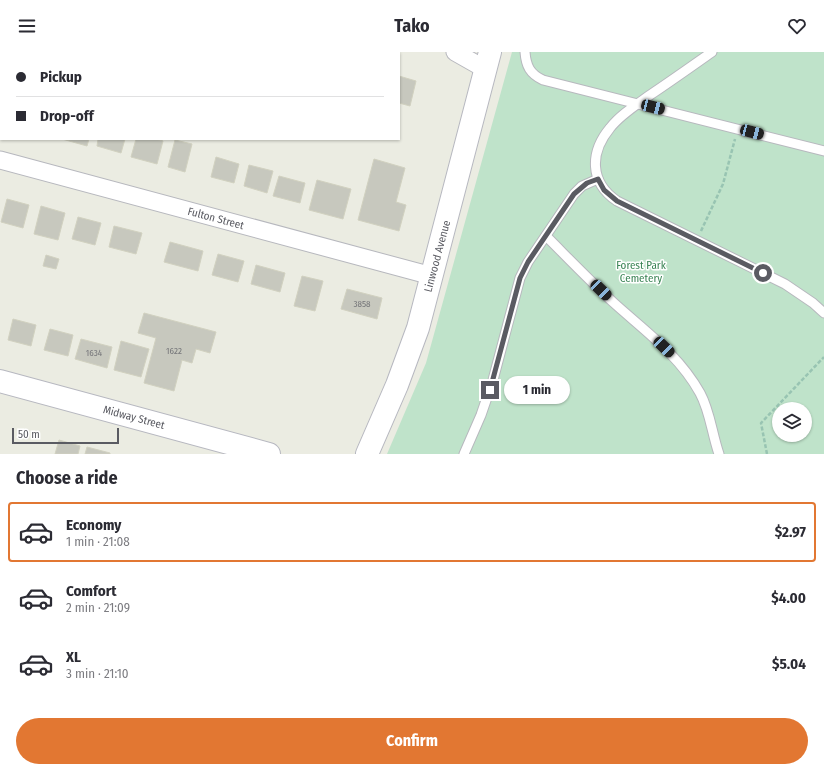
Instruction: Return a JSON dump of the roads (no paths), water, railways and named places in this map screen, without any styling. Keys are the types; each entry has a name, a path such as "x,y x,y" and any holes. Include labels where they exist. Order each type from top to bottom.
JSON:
{"main road":[{"name":"Linwood Avenue","path":"367,454 397,385 418,328 488,60"},
{"name":"Midway Street","path":"0,381 239,450 269,454"}],"street":[{"path":"455,52 488,60"},
{"name":"Fulton Street","path":"0,160 432,276"}],"lane":[{"path":"525,52 529,70 543,80 824,151"},
{"path":"712,52 638,103 615,122 606,132 600,143 595,162 598,179 604,190 617,201 785,284 813,303 824,313"},
{"path":"464,454 481,415 493,380 520,278 528,262 574,194 587,183 598,179"},
{"path":"546,236 612,301 669,351 686,370 702,399 719,454"}],"park label":[{"name":"Forest Park Cemetery","path":"641,271"}]}
